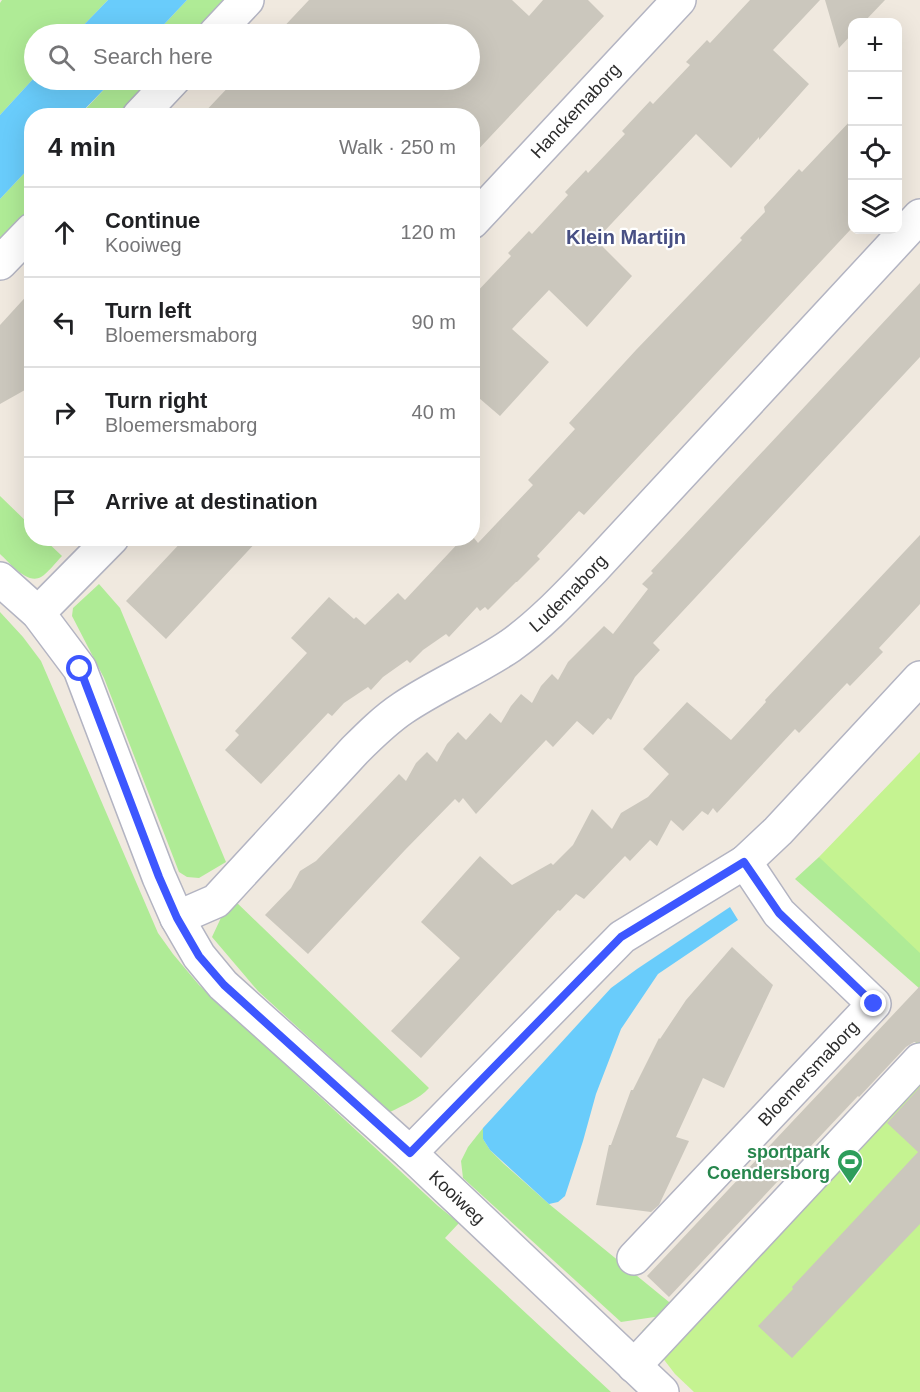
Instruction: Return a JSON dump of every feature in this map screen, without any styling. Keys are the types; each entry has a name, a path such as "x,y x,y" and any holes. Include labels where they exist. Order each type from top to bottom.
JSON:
{"street":[{"path":"224,24 247,0"},
{"name":"Hanckemaborg","path":"480,213 679,0"},
{"path":"147,108 164,90"},
{"name":"Ludemaborg","path":"177,918 216,901 379,726 404,707 509,646 536,625 593,569 920,216"},
{"path":"0,263 24,238"},
{"path":"38,613 104,546"},
{"name":"Kooiweg","path":"0,579 38,613 80,669 159,877 177,918 199,956 224,985 410,1153 662,1392"},
{"path":"410,1153 621,937 744,862 778,831 920,678"},
{"name":"Bloemersmaborg","path":"634,1258 874,1004 779,913 744,862"},
{"path":"634,1366 920,1060"}],"green space":[{"path":"2,0 108,0 85,24 24,24 24,89 0,115 0,3"},
{"path":"187,0 228,0 205,24 164,24"},
{"path":"104,90 143,90 126,108 87,108"},
{"path":"24,173 24,217 0,243 0,199"},
{"path":"0,496 24,519 24,546 51,546 62,556 49,571 36,579 24,575 0,554"},
{"path":"99,584 120,608 226,862 199,878 187,877 179,872 104,678 72,616 73,608"},
{"path":"0,612 41,661 158,933 173,954 199,985 459,1223 445,1238 611,1392 0,1392"},
{"path":"920,752 920,953 819,857"},
{"path":"819,857 920,885 920,989 795,879"},
{"path":"233,899 429,1088 416,1099 390,1112 258,991 212,937 226,907"},
{"name":"sportpark Coendersborg","path":"920,1038 920,1392 694,1392 675,1374 642,1331"},
{"path":"483,1128 483,1139 504,1164 549,1204 673,1303 661,1316 621,1322 463,1178 461,1161 468,1147"}],"water":[{"path":"108,0 187,0 164,24 85,24"},
{"path":"24,89 103,90 86,108 24,108 24,173 0,199 0,115"},
{"path":"730,907 738,920 658,974 621,1029 596,1094 565,1196 558,1202 549,1204 490,1150 483,1139 483,1128 611,988"}],"building":[{"path":"309,0 512,0 529,16 543,0 588,0 604,16 480,148 480,108 209,108 226,90 480,90 480,24 286,24"},
{"path":"750,0 820,0 773,50 809,84 759,140 759,137 731,168 696,134 596,240 632,276 587,327 549,290 512,329 549,362 500,416 480,399 480,289 511,256 508,253 529,231 532,234 568,195 565,192 586,170 588,173 625,134 622,131 650,101 653,104 690,65 686,62 707,40 710,43"},
{"path":"825,0 885,0 868,18 848,18 848,38 839,48"},
{"path":"848,123 848,232 584,515 579,511 537,556 540,559 488,610 485,607 480,611 477,607 449,637 446,634 423,650 410,663 407,660 383,677 371,690 368,687 344,703 332,716 328,713 261,784 225,750 239,735 235,731 307,653 291,638 329,597 354,619 356,617 365,625 398,593 405,600 456,546 480,546 480,541 533,485 528,480 575,429 569,423 742,240 740,238 765,212 764,207 799,169 802,172"},
{"path":"920,283 920,357 653,643 660,650 635,677 611,720 608,718 593,735 577,721 553,747 546,740 476,814 463,798 459,803 455,799 308,954 265,915 291,888 300,871 316,861 399,774 406,781 416,763 427,752 437,762 447,744 458,732 466,740 490,713 501,723 521,694 532,703 541,686 552,674 558,680 568,662 604,626 613,634 648,589 642,584 653,573 651,571"},
{"path":"24,299 24,390 0,404 0,325"},
{"path":"920,535 920,604 879,648 883,652 850,686 847,683 799,733 795,729 717,813 713,808 708,815 702,811 683,831 671,820 657,846 650,840 630,861 625,856 584,899 576,894 560,911 558,910 421,1058 391,1031 460,958 421,922 480,856 512,885 551,863 553,865 573,845 592,809 612,829 621,813 648,797 669,774 643,749 687,702 731,740 766,702 765,700"},
{"path":"178,546 253,546 166,639 126,601"},
{"path":"732,947 773,985 724,1088 703,1078 676,1137 689,1141 659,1205 651,1212 596,1205 609,1145 611,1145 631,1090 659,1038 686,1000"},
{"path":"920,986 920,1042 914,1042 906,1047 669,1297 647,1276"},
{"path":"920,1087 920,1224 792,1358 758,1326 918,1152 887,1123"}],"place":[{"name":"sportpark Coendersborg","path":"850,1185"}],"district":[{"name":"Klein Martijn","path":"626,237"}],"route":[{"path":"80,669 159,877 177,918 199,956 224,985 410,1153 621,937 744,862 779,913 874,1004"}]}
